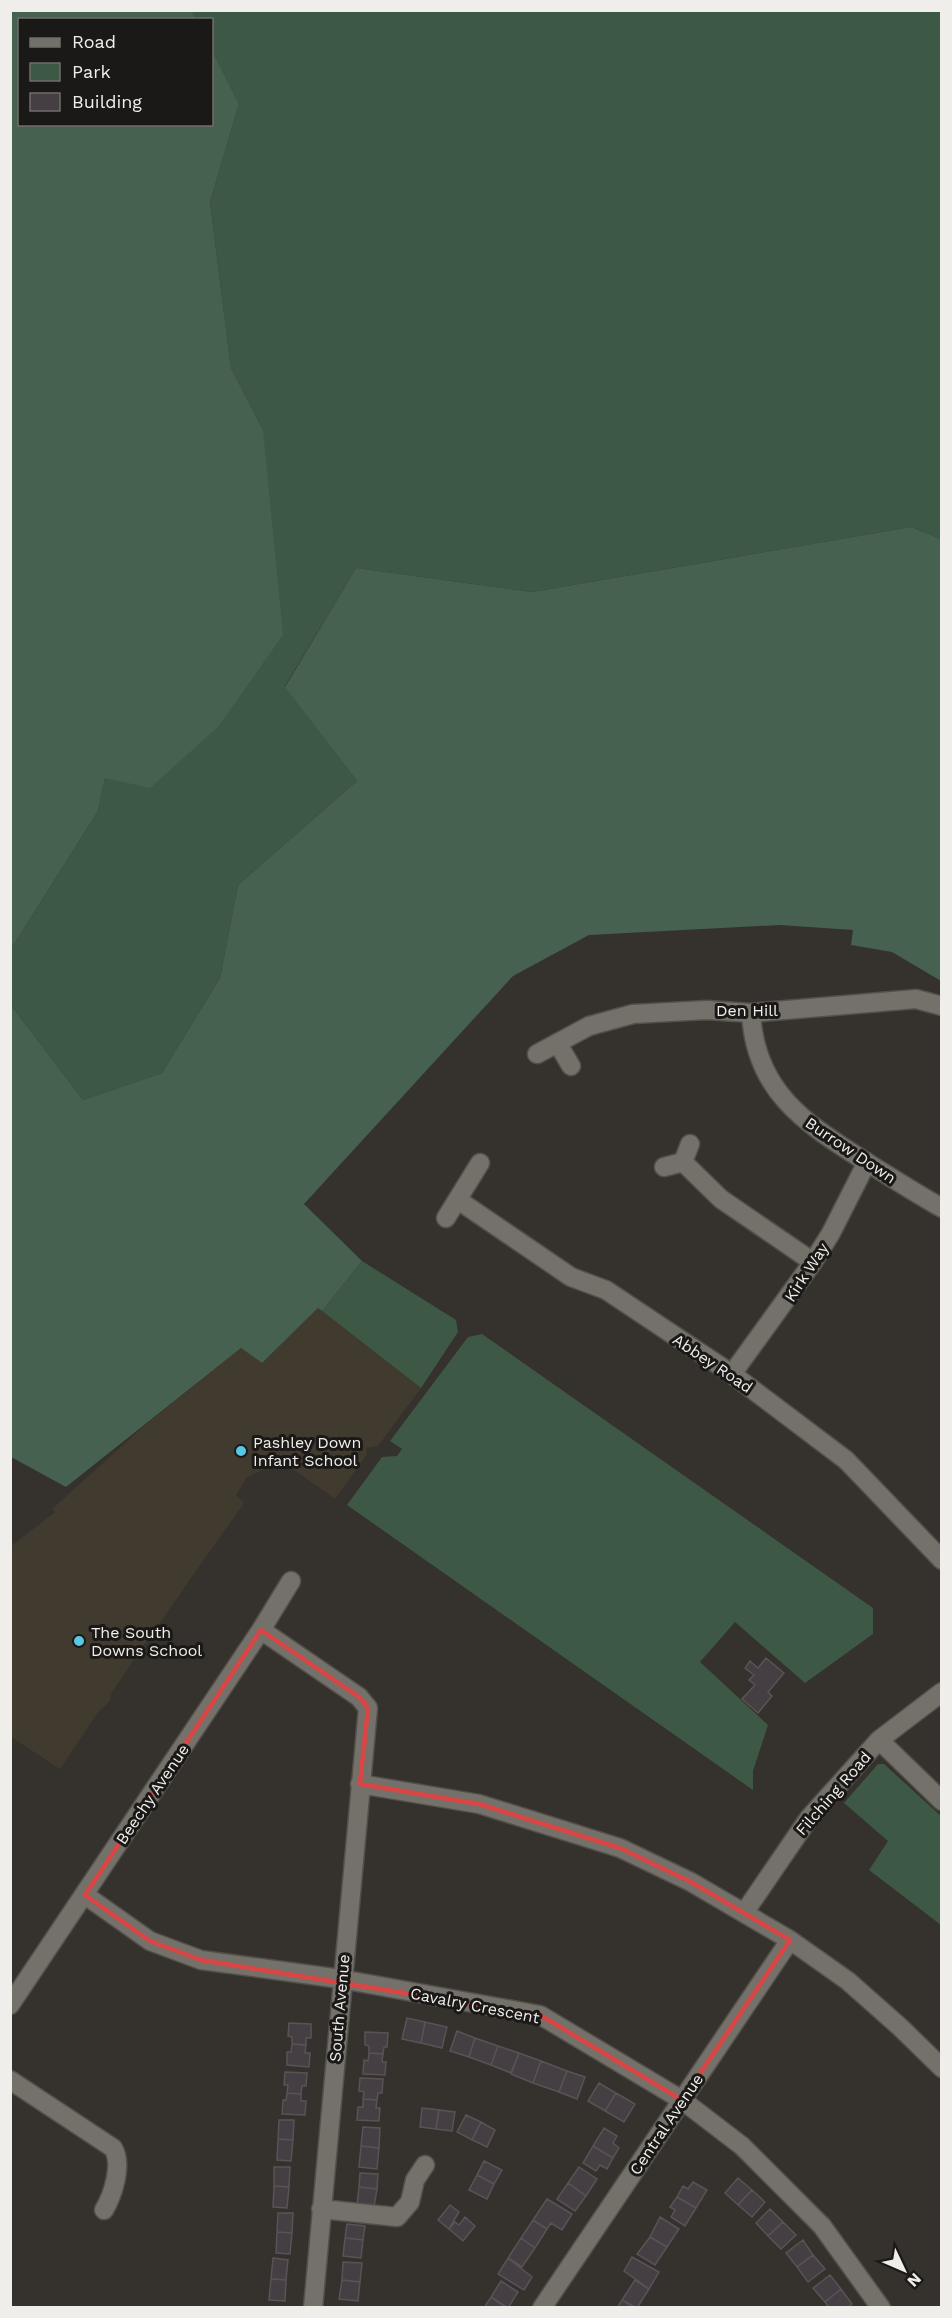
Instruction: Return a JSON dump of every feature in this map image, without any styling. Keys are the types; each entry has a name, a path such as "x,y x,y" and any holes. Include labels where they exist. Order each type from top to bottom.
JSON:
{"street":[{"name":"Den Hill","path":"537,1054 589,1026 633,1014 706,1010 751,1013 916,999 942,1006"},
{"name":"Burrow Down","path":"751,1013 758,1056 770,1081 788,1106 818,1131 942,1208"},
{"path":"558,1044 571,1066"},
{"path":"683,1162 690,1144"},
{"path":"664,1167 683,1162"},
{"path":"683,1162 722,1199 813,1262"},
{"name":"Kirk Way","path":"732,1374 813,1262 831,1233 867,1162"},
{"path":"446,1218 480,1163"},
{"name":"Abbey Road","path":"458,1200 571,1277 606,1290 732,1374 846,1460 942,1560"},
{"name":"Beechy Avenue","path":"10,2005 261,1630 291,1581"},
{"name":"South Avenue","path":"261,1630 359,1697 368,1708 341,1979 313,2307"},
{"name":"Filching Road","path":"744,1913 809,1818 879,1740 942,1692"},
{"path":"879,1740 942,1801"},
{"path":"360,1784 479,1804 620,1848 691,1882 790,1940 848,1981 942,2068"},
{"name":"Cavalry Crescent","path":"85,1895 150,1941 201,1960 341,1979 540,2015 682,2100 742,2146 822,2226 881,2307"},
{"name":"Central Avenue","path":"542,2307 790,1940"},
{"path":"10,2080 113,2148 117,2155 115,2176 111,2198 104,2210"},
{"path":"321,2209 399,2222 410,2202 415,2180 425,2165"}],"highlighted area":[{"path":"261,1630 359,1697 368,1708 360,1784 479,1804 620,1848 691,1882 790,1940 682,2100 540,2015 201,1960 150,1941 85,1895"}],"shaded area":[{"name":"Pashley Down Infant School","path":"318,1308 421,1388 378,1446 366,1448 367,1454 335,1499 276,1457 269,1467 247,1477 236,1495 244,1503 137,1655 111,1694 110,1701 99,1711 60,1769 11,1737 11,1546 55,1512 52,1509 145,1425 241,1348 262,1363"}],"green space":[{"path":"11,10 191,10 195,18 18,18 18,126 213,126 213,52 239,104 210,202 231,368 263,430 283,635 218,727 150,788 105,778 98,811 11,949"},
{"path":"191,11 941,11 941,539 911,527 532,592 356,568 285,686 357,781 238,885 220,978 162,1073 83,1100 11,1005 11,949 98,811 105,778 263,430 231,368 210,202 239,104 213,52 213,18 195,18"},
{"path":"911,527 941,539 941,981 892,952 851,945 853,930 780,925 589,935 513,976 304,1204 362,1261 322,1311 318,1308 262,1363 241,1348 66,1487 11,1457 11,1005 83,1100 162,1073 220,978 238,885 357,781 285,687 356,568 532,592"},
{"path":"362,1261 456,1320 458,1332 421,1388 322,1311"},
{"path":"482,1334 873,1608 873,1634 805,1683 735,1622 700,1662 768,1725 753,1771 753,1790 347,1505 382,1457 397,1456 402,1449 390,1441 468,1337"},
{"path":"878,1764 884,1764 941,1816 941,1925 869,1870 888,1841 844,1803"}],"building":[{"path":"766,1658 784,1673 768,1692 772,1696 758,1713 742,1699 755,1685 749,1680 754,1675 745,1668 750,1661 758,1668"},
{"path":"407,2018 425,2022 421,2043 402,2039"},
{"path":"425,2022 447,2027 442,2048 421,2043"},
{"path":"289,2023 311,2024 311,2038 306,2038 306,2045 292,2044 292,2037 288,2036"},
{"path":"457,2031 475,2038 469,2057 450,2051"},
{"path":"365,2032 388,2033 387,2047 384,2047 383,2054 369,2053 369,2046 365,2045"},
{"path":"475,2038 498,2046 491,2065 469,2057"},
{"path":"292,2044 306,2045 305,2053 310,2053 309,2067 287,2065 287,2052 291,2052"},
{"path":"498,2046 519,2053 511,2073 491,2065"},
{"path":"369,2053 383,2054 382,2062 386,2062 385,2075 363,2074 364,2060 368,2061"},
{"path":"519,2053 541,2061 533,2083 511,2074"},
{"path":"541,2061 567,2071 559,2092 533,2083"},
{"path":"567,2071 585,2077 577,2099 559,2092"},
{"path":"285,2072 307,2073 306,2086 302,2086 301,2094 287,2093 288,2085 284,2085"},
{"path":"360,2078 383,2079 382,2093 378,2093 377,2100 363,2099 364,2092 359,2091"},
{"path":"599,2083 616,2093 605,2111 588,2101"},
{"path":"287,2093 301,2094 301,2101 306,2101 305,2115 282,2114 283,2100 286,2100"},
{"path":"616,2093 635,2104 624,2122 605,2111"},
{"path":"363,2099 377,2100 376,2108 380,2108 379,2121 357,2120 358,2107 363,2107"},
{"path":"422,2108 439,2110 436,2129 420,2127"},
{"path":"439,2110 455,2112 452,2131 436,2129"},
{"path":"466,2115 481,2122 472,2140 457,2132"},
{"path":"279,2120 294,2120 293,2140 278,2139"},
{"path":"481,2122 495,2130 487,2147 472,2140"},
{"path":"363,2127 380,2128 379,2148 361,2146"},
{"path":"604,2128 617,2136 613,2143 619,2148 613,2158 593,2146"},
{"path":"278,2139 293,2140 291,2161 277,2160"},
{"path":"361,2146 379,2148 377,2169 359,2167"},
{"path":"593,2146 613,2158 607,2169 600,2165 596,2171 583,2163"},
{"path":"484,2161 502,2170 494,2184 477,2175"},
{"path":"274,2167 290,2167 289,2187 274,2186"},
{"path":"579,2167 597,2179 586,2196 568,2183"},
{"path":"360,2173 378,2174 377,2189 359,2187"},
{"path":"477,2175 494,2184 487,2199 469,2190"},
{"path":"738,2178 752,2190 738,2205 725,2193"},
{"path":"693,2182 707,2190 696,2208 677,2197 683,2186 688,2189"},
{"path":"568,2183 586,2196 575,2211 557,2199"},
{"path":"274,2186 289,2187 287,2208 273,2207"},
{"path":"359,2187 377,2189 374,2207 357,2205"},
{"path":"752,2190 765,2202 752,2217 738,2205"},
{"path":"677,2197 696,2208 685,2226 671,2217 675,2210 670,2207"},
{"path":"547,2199 572,2214 562,2230 551,2223 547,2229 533,2220"},
{"path":"450,2205 459,2212 449,2229 438,2220"},
{"path":"770,2209 783,2222 768,2236 756,2223"},
{"path":"278,2213 293,2213 292,2233 277,2232"},
{"path":"465,2217 475,2226 463,2241 449,2229 455,2222 459,2225"},
{"path":"660,2217 679,2229 667,2247 650,2237"},
{"path":"533,2220 547,2229 535,2248 521,2238"},
{"path":"783,2222 796,2235 781,2249 768,2236"},
{"path":"347,2224 365,2226 363,2240 345,2238"},
{"path":"277,2232 292,2233 290,2254 276,2253"},
{"path":"650,2237 667,2247 655,2265 637,2254"},
{"path":"345,2238 363,2240 361,2258 343,2256"},
{"path":"521,2238 535,2248 522,2267 508,2258"},
{"path":"803,2240 813,2255 797,2267 786,2253"},
{"path":"813,2255 825,2269 808,2282 797,2267"},
{"path":"632,2257 659,2272 649,2289 624,2271"},
{"path":"273,2258 288,2260 286,2280 271,2279"},
{"path":"508,2258 532,2277 524,2290 498,2274"},
{"path":"343,2262 362,2263 360,2282 342,2280"},
{"path":"830,2275 841,2289 825,2302 813,2288"},
{"path":"271,2279 286,2280 285,2301 269,2300"},
{"path":"342,2280 360,2282 358,2301 339,2299"},
{"path":"635,2280 649,2289 637,2308 622,2300"},
{"path":"501,2281 518,2292 508,2308 491,2297"},
{"path":"841,2289 852,2304 847,2308 829,2308 825,2302"},
{"path":"491,2297 506,2308 484,2308"},
{"path":"622,2300 634,2308 617,2308"}],"place":[{"name":"Pashley Down Infant School","path":"241,1451"},
{"name":"The South Downs School","path":"79,1641"}]}
